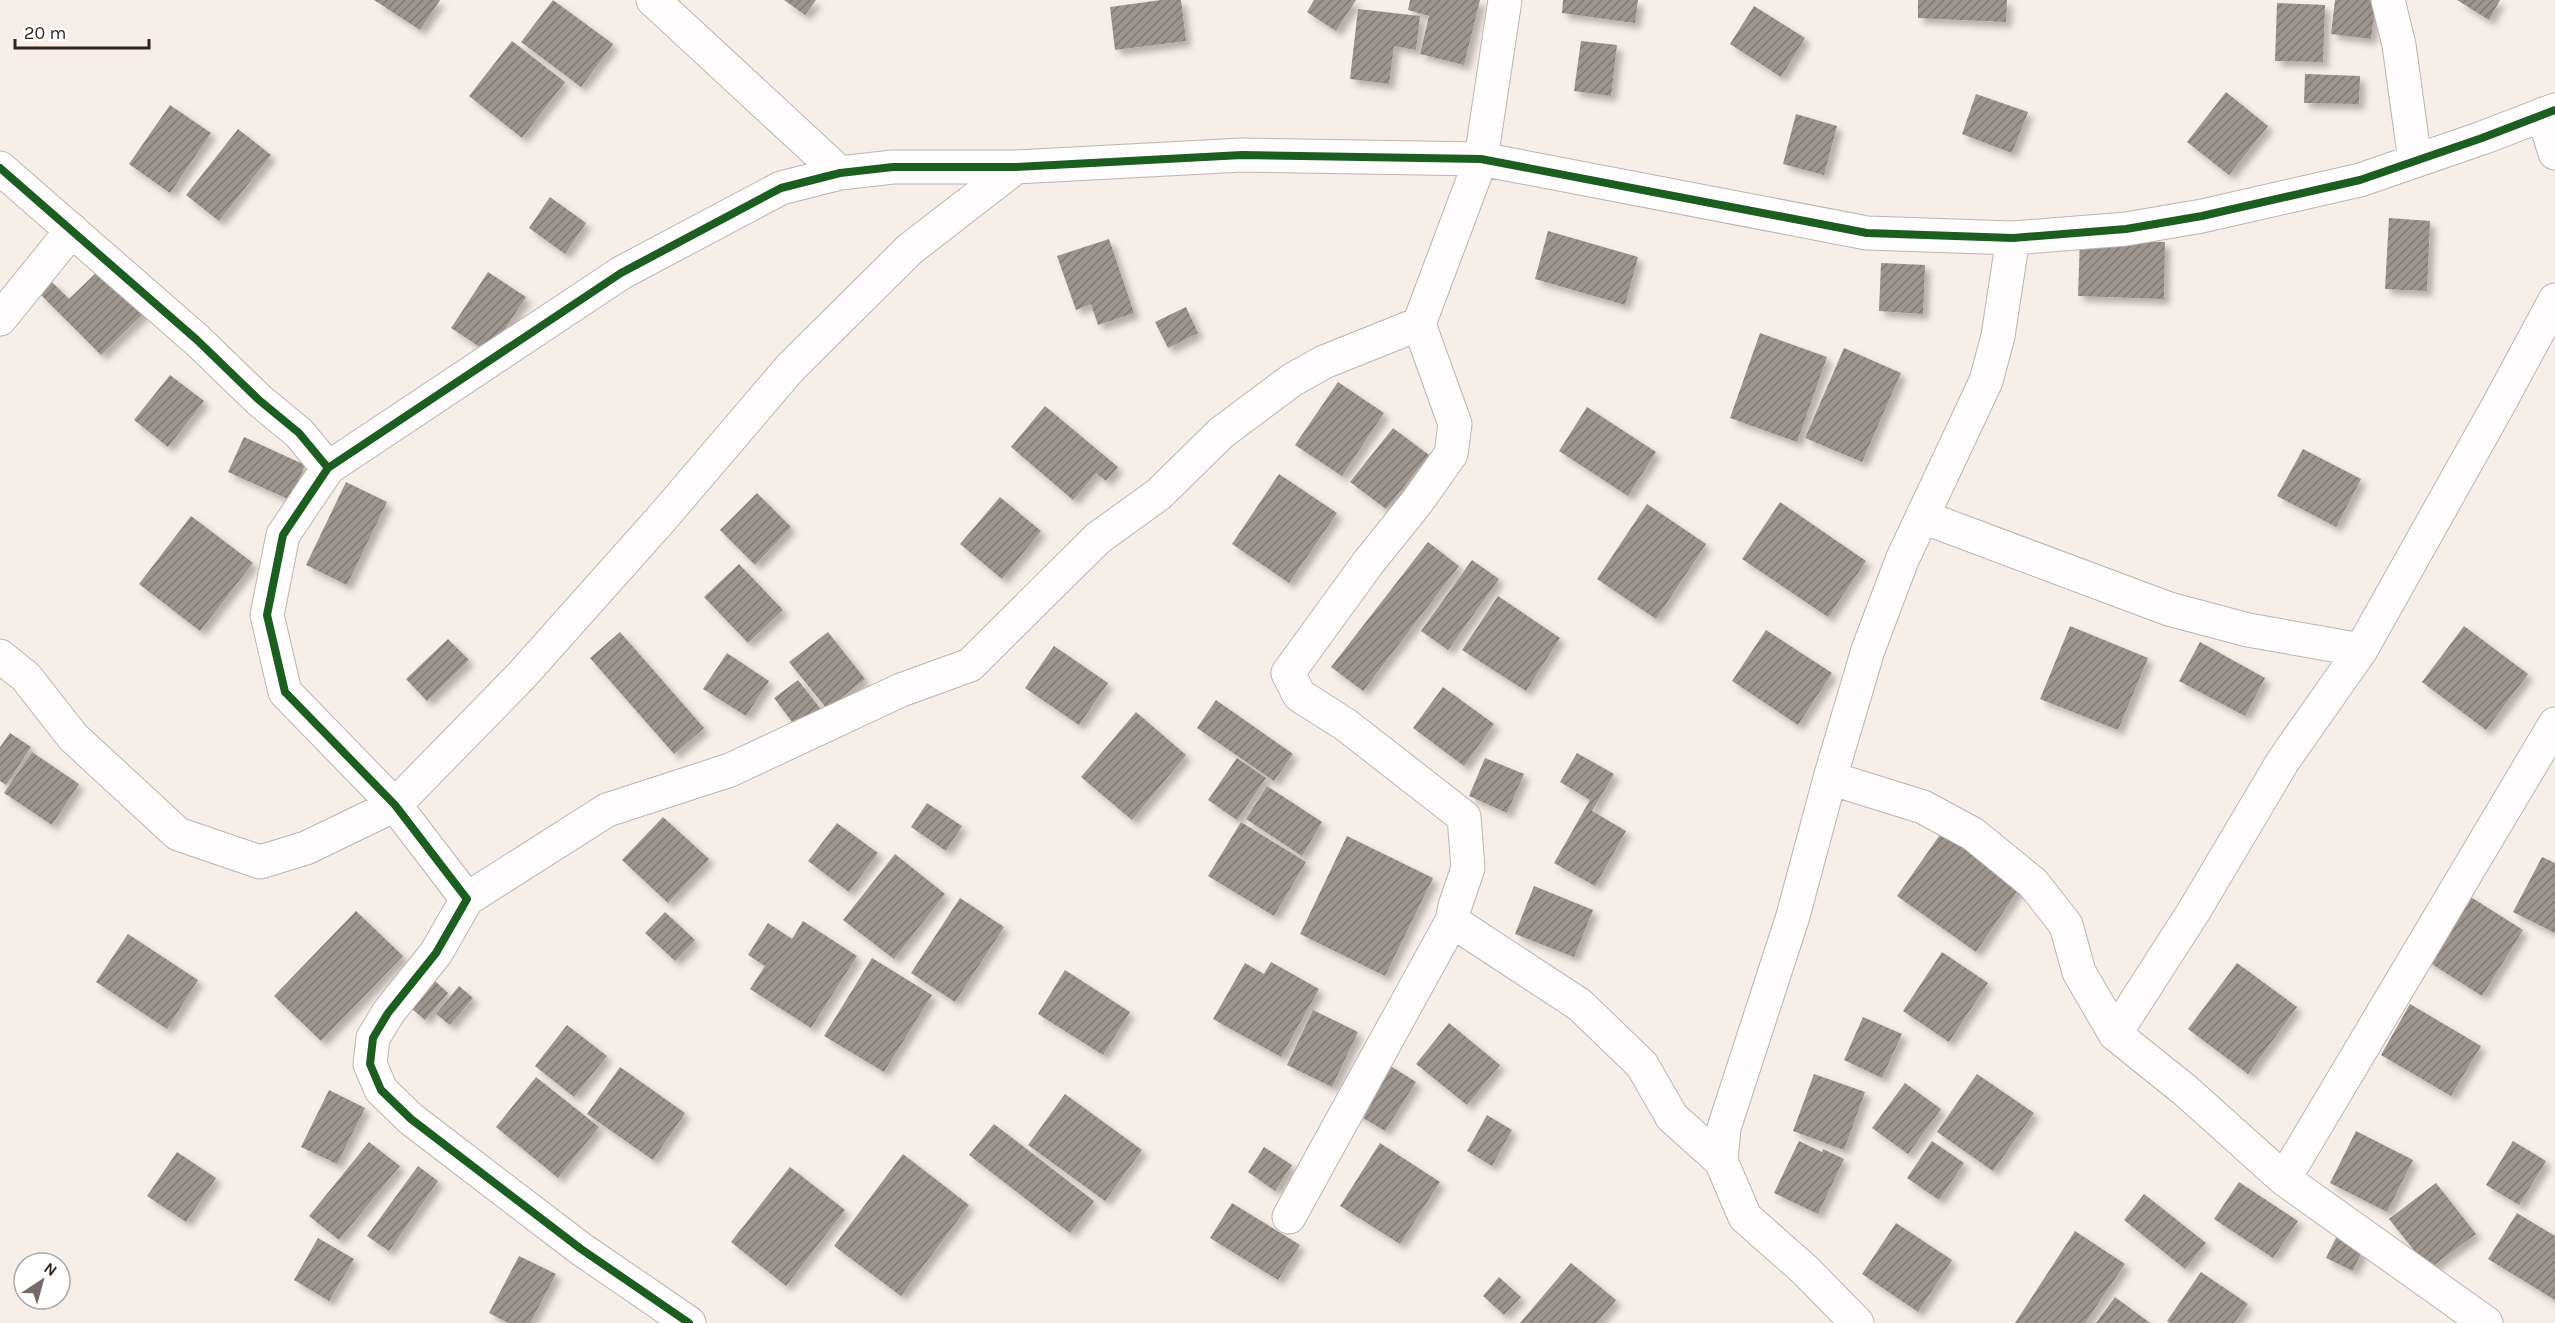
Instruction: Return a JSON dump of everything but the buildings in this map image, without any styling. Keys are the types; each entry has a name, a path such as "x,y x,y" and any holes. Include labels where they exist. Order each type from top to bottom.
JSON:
{"street":[{"path":"653,0 840,173"},
{"path":"1289,1217 1452,921 1468,868 1464,817 1355,732 1299,695 1288,673 1451,454 1455,424 1419,324 1481,159 1505,0"},
{"path":"2388,0 2399,45 2415,161"},
{"path":"467,899 395,805 285,692 267,615 282,535 328,468 621,273 781,188 840,173 893,167 1016,167 1242,156 1481,159 1867,234 2013,238 2126,229 2202,216 2360,180 2549,112 2555,153"},
{"path":"0,656 26,677 73,737 178,834 260,862 306,848 395,805 543,652 662,518 790,368 910,249 1016,167"},
{"path":"0,168 197,340 259,400 299,433 328,468"},
{"path":"0,319 72,230"},
{"path":"1721,1161 1724,1128 1793,916 1830,778 1868,650 1902,560 1986,381 1998,336 2013,238"},
{"path":"2115,1034 2194,911 2283,761 2361,650 2555,300"},
{"path":"689,1323 581,1249 411,1119 381,1090 370,1064 374,1038 388,1013 436,953 467,899 607,810 730,770 901,690 970,665 1098,538 1159,494 1221,433 1292,380 1324,362 1419,324"},
{"path":"1923,517 2169,609 2248,630 2361,650"},
{"path":"2284,1179 2555,724"},
{"path":"1830,778 1923,807 1974,834 2033,883 2066,926 2079,972 2115,1034 2186,1091 2284,1179 2486,1323"},
{"path":"1452,921 1580,1005 1642,1065 1672,1117 1721,1161 1745,1217 1805,1270 1857,1323"}],"cycle path":[{"path":"328,468 621,273 781,188 840,173 893,167 1016,167 1242,155 1481,159 1867,233 2013,238 2126,229 2202,216 2360,180 2555,110"},
{"path":"0,168 197,340 259,400 299,433 328,468 283,535 267,615 285,692 395,805 467,899 436,953 388,1013 373,1038 370,1064 381,1090 411,1119 581,1249 689,1323"}]}
